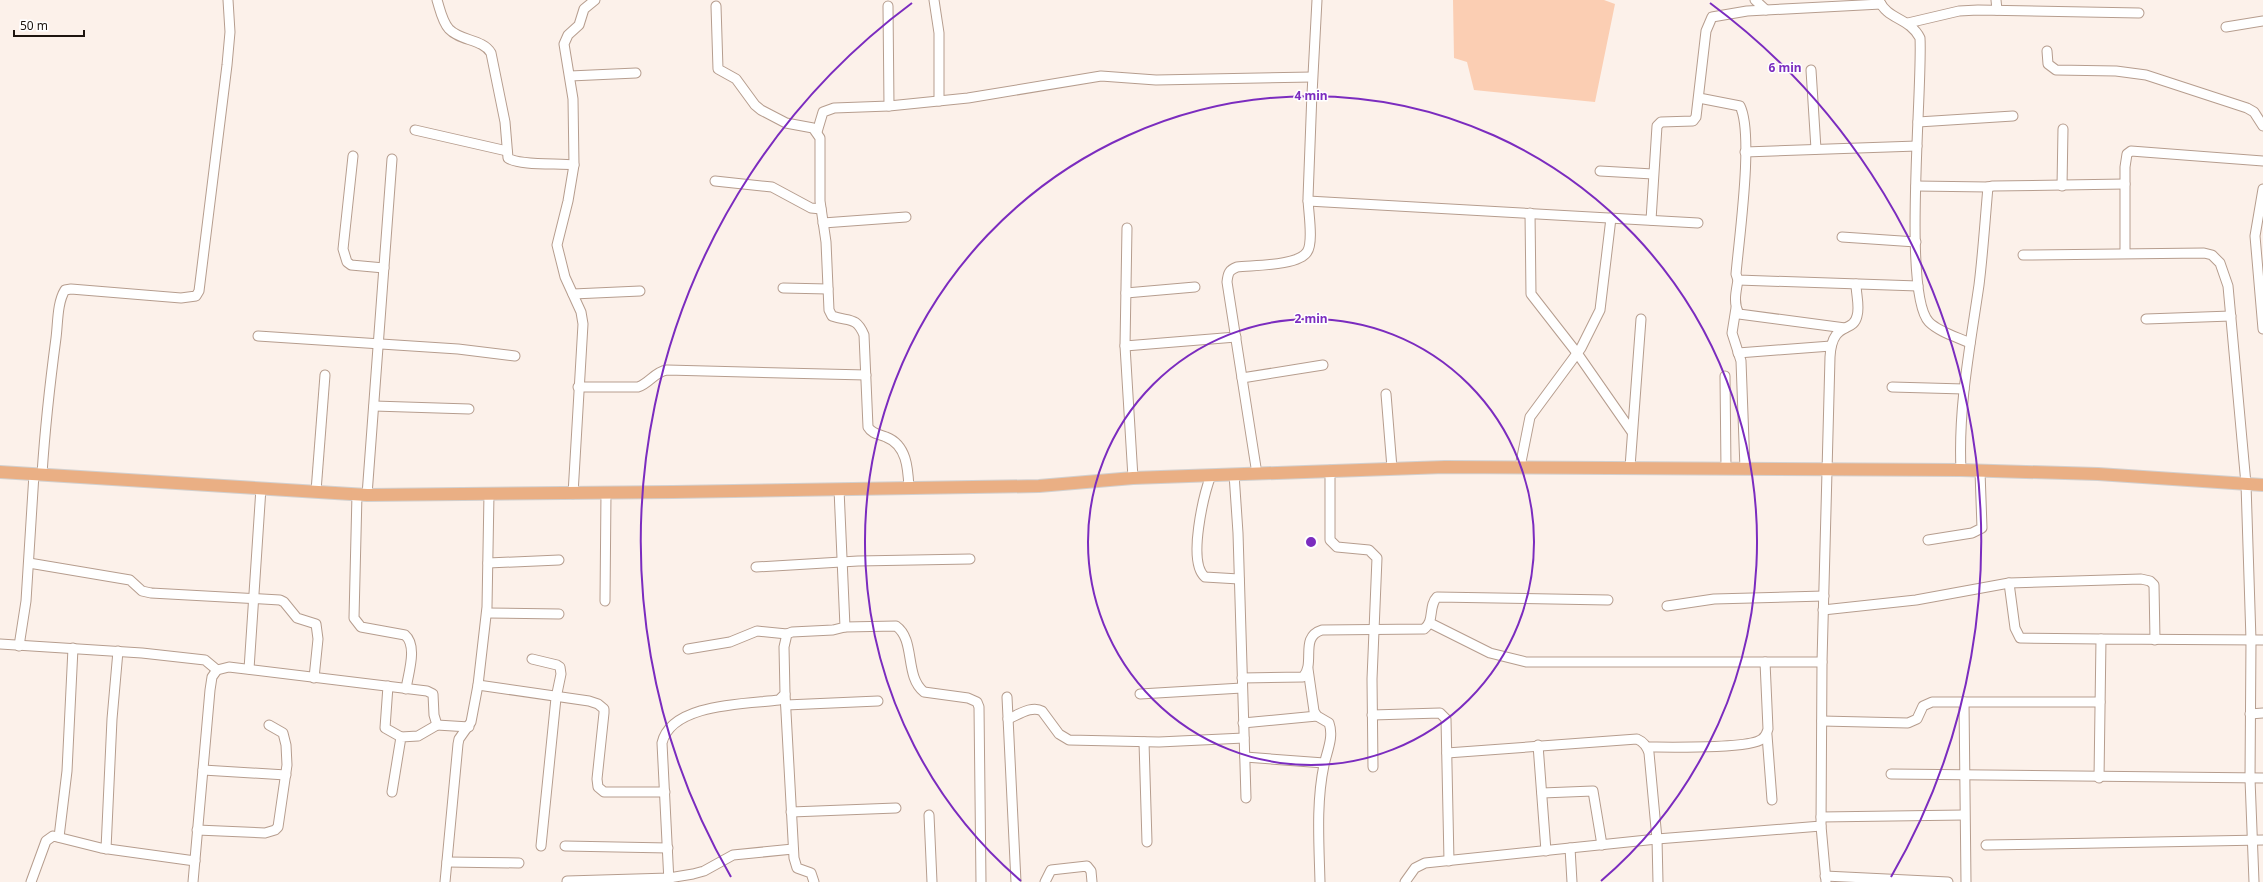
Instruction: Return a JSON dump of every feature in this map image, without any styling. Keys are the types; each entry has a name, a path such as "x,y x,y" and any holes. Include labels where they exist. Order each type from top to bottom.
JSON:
{"main road":[{"path":"0,472 362,494 573,494 1039,486 1133,478 1330,470 1520,467 1630,467 1826,471 1962,470 2098,474 2263,485"}],"street":[{"path":"19,646 38,474 62,295 65,290 71,289 181,298 196,296 199,291 228,58 230,32 228,0"},
{"path":"437,0 448,28 456,35 488,48 491,53 505,122 508,158 512,161 574,164"},
{"path":"573,494 578,387 583,324 581,312 565,277 557,244 568,201 574,164 573,99 564,49 566,38 579,25 584,9 595,0"},
{"path":"934,0 939,33 939,101"},
{"path":"1257,474 1228,274 1231,269 1237,267 1291,262 1307,252 1310,243 1308,201 1312,77 1317,0"},
{"path":"1755,0 1766,10"},
{"path":"1996,0 1997,10"},
{"path":"1651,220 1657,126 1661,122 1693,121 1697,113 1706,31 1712,17 1718,14 1766,10 1801,4 1880,2 1888,13 1908,23 1920,38 1916,242 1918,286 1923,313 1929,322 1970,343"},
{"path":"716,6 718,69 736,79 755,105 761,110 786,123 813,128 820,138 821,209 829,310 832,316 854,321 864,335 868,427 874,433 893,440 903,453 906,461 908,488"},
{"path":"888,6 889,106"},
{"path":"1908,23 1959,11 1997,10 2139,13"},
{"path":"2226,27 2263,21"},
{"path":"2047,51 2048,64 2056,70 2124,72 2157,78 2247,108 2254,112 2263,126"},
{"path":"1811,70 1816,149"},
{"path":"570,76 636,73"},
{"path":"817,132 823,112 834,108 889,106 939,101 1101,76 1156,80 1312,77"},
{"path":"1699,98 1740,106 1744,117 1745,152 1736,274 1738,280 1732,333 1741,361 1745,469"},
{"path":"1918,122 2013,116"},
{"path":"2062,186 2063,129"},
{"path":"415,130 507,151"},
{"path":"1745,152 1917,146"},
{"path":"2124,253 2126,160 2127,154 2131,151 2263,161"},
{"path":"354,156 344,242 345,257 351,265 384,268"},
{"path":"392,159 374,406 362,494 354,618 362,626 405,635 408,638 411,649 406,689"},
{"path":"1600,171 1653,174"},
{"path":"715,181 772,187 811,208 821,209"},
{"path":"1916,186 1988,188 1993,186 2125,184"},
{"path":"1962,470 1960,443 1964,389 1978,285 1988,188"},
{"path":"2263,189 2259,235 2263,329"},
{"path":"1308,201 1698,223"},
{"path":"1530,213 1531,294 1577,353 1632,432"},
{"path":"823,224 906,217"},
{"path":"1520,467 1530,417 1577,353 1600,310 1611,218"},
{"path":"1127,228 1125,346 1133,478"},
{"path":"1842,237 1916,242"},
{"path":"2023,255 2188,252 2212,255 2220,263 2225,273 2231,316 2246,484 2251,640 2250,779 2254,882"},
{"path":"1738,280 1918,286"},
{"path":"1856,284 1858,315 1855,322 1837,332 1831,346 1826,471 1822,662 1821,821 1826,879 1948,882"},
{"path":"1126,293 1194,287"},
{"path":"783,288 828,289"},
{"path":"572,294 640,291"},
{"path":"1736,308 1740,314 1845,328"},
{"path":"2146,319 2231,316"},
{"path":"1630,467 1641,319"},
{"path":"258,336 379,344 515,356"},
{"path":"1125,346 1236,336"},
{"path":"1738,352 1831,346"},
{"path":"1242,378 1323,365"},
{"path":"578,387 638,387 643,385 655,373 667,370 866,375"},
{"path":"316,491 325,375"},
{"path":"1725,376 1726,469"},
{"path":"1892,387 1964,389"},
{"path":"1386,394 1392,468"},
{"path":"374,406 470,409"},
{"path":"1330,470 1330,540 1337,547 1369,550 1377,558 1372,715 1373,767"},
{"path":"1928,540 1972,533 1982,528 1980,471"},
{"path":"1234,474 1246,798"},
{"path":"1211,475 1204,494 1198,533 1200,570 1205,577 1239,579"},
{"path":"249,669 261,488"},
{"path":"839,489 845,627"},
{"path":"605,601 606,493"},
{"path":"445,882 458,744 459,739 469,727 478,685 487,613 489,494"},
{"path":"756,566 970,559"},
{"path":"488,563 559,560"},
{"path":"29,563 130,580 142,591 151,593 280,600 284,602 297,618 316,624 318,639 314,678"},
{"path":"1823,610 1916,600 2009,583 2141,579 2150,581 2155,589 2155,640"},
{"path":"2009,583 2015,628 2020,638 2263,640"},
{"path":"1667,606 1714,599 1824,596"},
{"path":"1242,678 1298,678 1306,674 1310,637 1314,632 1322,630 1375,628 1419,630 1428,626 1430,623 1434,600 1440,597 1608,600"},
{"path":"487,613 559,614"},
{"path":"1430,623 1490,654 1526,662 1822,662"},
{"path":"688,649 730,642 757,631 787,634 792,632 833,630 845,627 896,626 904,634 913,676 920,689 924,692 968,698 977,702 979,707 981,882"},
{"path":"787,634 784,647 785,694 793,849 797,868 811,872 814,882"},
{"path":"2099,778 2101,639"},
{"path":"0,644 118,651 205,660 217,670"},
{"path":"59,837 67,771 73,648"},
{"path":"106,849 112,719 118,651"},
{"path":"532,659 560,667 561,674 556,698 541,846"},
{"path":"1765,662 1768,708 1767,734 1772,800"},
{"path":"193,882 211,684 214,672 217,670 223,667 249,669 388,686 433,694 434,715 437,725"},
{"path":"1307,668 1314,711 1317,716 1329,723 1330,727 1330,743 1324,763 1319,812 1320,882"},
{"path":"478,685 556,698 594,702 604,709 597,779 598,787 601,791 666,792"},
{"path":"388,686 385,728 401,736 418,736 437,725 469,727"},
{"path":"1140,694 1242,688"},
{"path":"669,880 666,792 662,743 664,734 671,727 699,711 779,700 785,694"},
{"path":"1007,697 1016,882"},
{"path":"786,705 878,701"},
{"path":"1964,702 1964,815 1966,882"},
{"path":"1822,721 1908,723 1917,719 1926,703 2100,702"},
{"path":"1008,719 1031,709 1038,709 1042,711 1059,734 1069,740 1144,742 1244,738"},
{"path":"1372,715 1440,713 1444,716 1447,725 1448,752 1448,861"},
{"path":"2250,714 2263,713"},
{"path":"1243,723 1317,716"},
{"path":"197,830 266,833 275,830 280,818 287,756 285,737 279,730 269,725"},
{"path":"1448,752 1538,745 1637,740 1647,747 1739,745 1756,742 1767,734"},
{"path":"392,792 401,736"},
{"path":"1144,742 1147,842"},
{"path":"1538,745 1546,851"},
{"path":"1647,747 1657,839 1658,882"},
{"path":"1245,757 1324,763"},
{"path":"202,770 286,775"},
{"path":"1891,774 2099,778 2263,778"},
{"path":"1542,793 1593,791 1602,845"},
{"path":"791,812 896,808"},
{"path":"929,815 932,882"},
{"path":"1405,882 1410,873 1420,865 1448,861 1821,821 1964,815"},
{"path":"31,882 46,841 53,836 106,849 195,861"},
{"path":"1986,845 2263,840"},
{"path":"564,846 668,848"},
{"path":"1570,848 1572,882"},
{"path":"567,881 669,880 704,871 732,855 793,849"},
{"path":"447,862 519,863"},
{"path":"1046,882 1051,870 1088,866 1091,870 1092,882"}],"shaded area":[{"path":"1453,0 1604,0 1615,4 1595,102 1474,90 1467,62 1454,58"}]}
